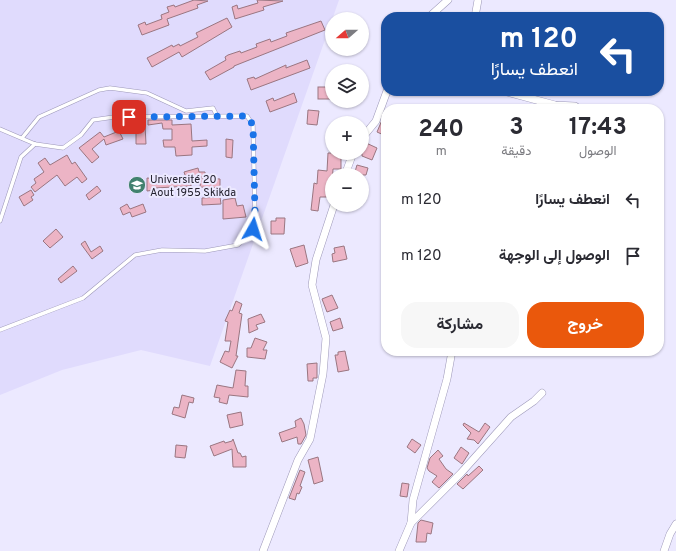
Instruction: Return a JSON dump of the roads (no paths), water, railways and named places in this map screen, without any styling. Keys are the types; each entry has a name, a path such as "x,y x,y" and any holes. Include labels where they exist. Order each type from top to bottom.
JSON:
{"street":[{"path":"435,12 448,0"},
{"path":"476,12 478,0"},
{"path":"522,96 551,104"},
{"path":"369,130 376,121 381,107"},
{"path":"263,551 298,460 310,439 326,354 326,338 312,285 316,260 332,212"},
{"path":"412,523 413,500 447,379 451,356"},
{"path":"399,551 412,523 461,473 511,416 542,393"},
{"path":"664,551 670,534 676,524"}],"lane":[{"path":"22,138 39,117 99,90 110,88 147,92 186,111 213,108 217,116"},
{"path":"0,128 34,144 63,148 81,134 93,120 114,117 247,116 253,125 255,214 253,229 238,245 205,251 162,250 135,255 83,298 0,330"},
{"path":"0,221 21,157 34,144"}],"place":[{"name":"Université 20 Aout 1955 Skikda","path":"137,185"}]}
